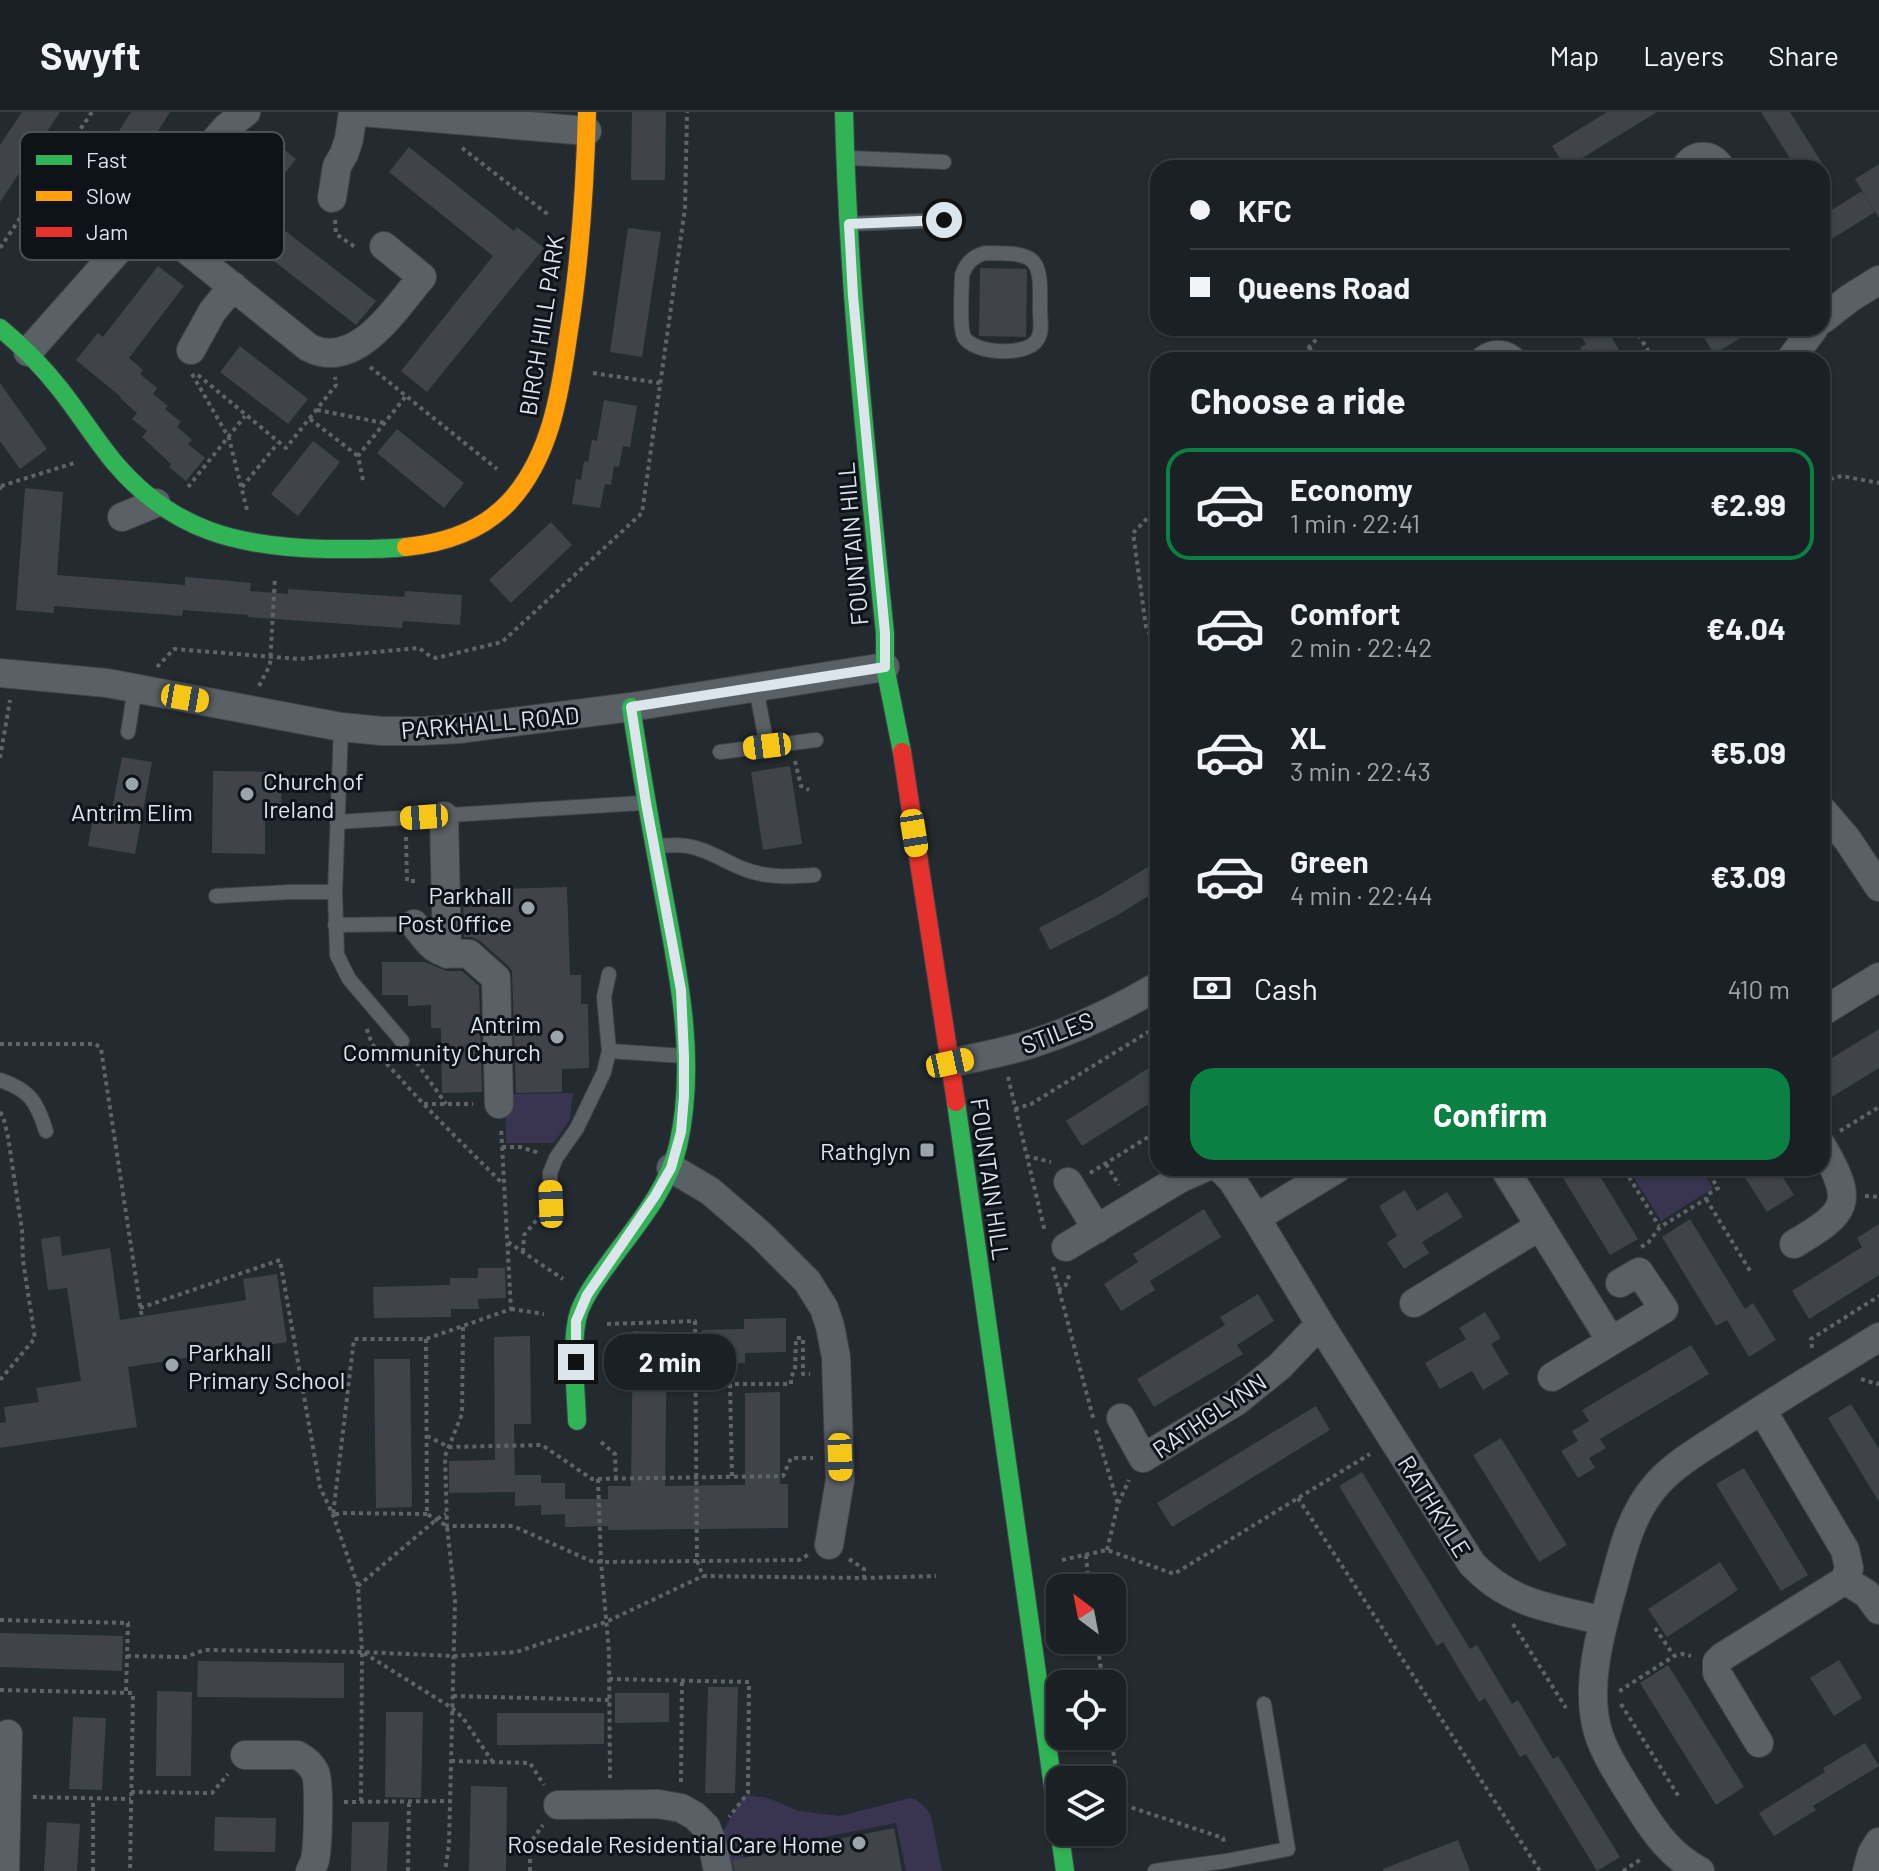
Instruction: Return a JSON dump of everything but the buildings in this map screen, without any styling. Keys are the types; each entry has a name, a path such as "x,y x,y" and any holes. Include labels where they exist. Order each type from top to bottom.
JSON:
{"street":[{"path":"332,198 337,166 349,139 353,112"},
{"path":"362,112 439,118 587,121"},
{"name":"FOUNTAIN HILL","path":"844,112 853,296 885,633 885,667 897,720 950,1063 1065,1871"},
{"path":"223,132 239,114"},
{"name":"BIRCH HILL PARK","path":"0,328 49,375 134,484 162,507 208,531 234,540 276,547 372,549 443,542 483,524 502,510 521,488 544,442 556,405 575,295 587,121"},
{"path":"1691,160 1704,156 1716,160"},
{"path":"200,260 313,349 325,353 353,348 366,341 422,277 384,246"},
{"path":"28,352 110,260"},
{"path":"1830,314 1879,280"},
{"path":"191,350 212,312 233,286"},
{"path":"122,517 162,507"},
{"name":"PARKHALL ROAD","path":"7,674 107,683 341,727 382,731 459,729 631,707 885,667"},
{"path":"577,1421 576,1325 587,1295 671,1168 681,1132 684,1096 681,990 631,707"},
{"path":"444,816 447,954"},
{"path":"1830,819 1879,887"},
{"path":"414,924 435,950 447,954 469,954 496,978 499,1104"},
{"path":"1830,1007 1879,977"},
{"name":"STILES","path":"950,1063 1035,1043 1095,1019 1150,990"},
{"path":"1794,1244 1824,1226 1841,1204 1841,1183 1830,1147"},
{"path":"671,1168 723,1201 793,1265 821,1301 830,1326 837,1373 840,1468 829,1545"},
{"path":"1066,1172 1097,1229"},
{"path":"1055,1251 1186,1176"},
{"path":"1228,1176 1320,1324"},
{"path":"1256,1218 1325,1176"},
{"path":"1509,1176 1611,1341"},
{"path":"1414,1303 1540,1226"},
{"path":"1552,1377 1664,1309 1639,1272 1620,1283"},
{"name":"RATHKYLE","path":"1320,1324 1464,1555 1479,1572 1503,1591 1526,1602 1604,1621"},
{"name":"RATHGLYNN","path":"1121,1418 1143,1458 1248,1393 1280,1366 1320,1324"},
{"path":"1700,1871 1679,1857 1656,1834 1615,1768 1598,1732 1593,1684 1604,1621 1626,1539 1646,1498 1682,1462 1879,1337"},
{"path":"1759,1743 1717,1673 1717,1662 1845,1580 1849,1568 1845,1550 1762,1410"},
{"path":"1845,1580 1867,1594 1879,1608"},
{"path":"5,1871 8,1734"},
{"path":"245,1755 291,1754 303,1758 316,1774 316,1850 310,1871"},
{"path":"558,1805 658,1804 681,1808 706,1827 718,1871"},
{"path":"1867,1871 1879,1842"}],"lane":[{"path":"845,158 944,162"},
{"path":"849,224 944,220"},
{"path":"985,253 1014,253 1034,261 1040,284 1040,334 1037,342 1022,351 981,349 968,342 962,328 962,275 971,259 985,253"},
{"path":"128,732 135,688"},
{"path":"756,688 767,746"},
{"path":"341,727 335,892 337,955 349,979 402,1041"},
{"path":"720,752 816,740"},
{"path":"337,822 646,803"},
{"path":"655,846 697,847 736,867 777,877 814,875"},
{"path":"216,896 335,892"},
{"path":"335,925 414,924"},
{"path":"551,1204 550,1173 556,1158 577,1128 604,1072 609,1051 604,997 609,974"},
{"path":"609,1051 684,1056"},
{"path":"0,1080 16,1086 34,1100 46,1131"},
{"path":"1155,1871 1288,1849 1264,1704"}],"path":[{"path":"78,132 92,112"},
{"path":"439,118 448,137 562,225 581,236"},
{"path":"332,198 336,234 355,247 384,246"},
{"path":"0,248 20,218"},
{"path":"1304,352 1319,336"},
{"path":"1309,347 1312,352"},
{"path":"353,348 374,371 521,488"},
{"path":"251,543 250,525 229,438 187,366 286,448 328,395"},
{"path":"563,369 660,383"},
{"path":"358,456 406,396"},
{"path":"317,410 384,423"},
{"path":"162,507 229,438 246,416"},
{"path":"310,419 358,456 363,480"},
{"path":"241,488 278,443"},
{"path":"0,494 0,486 92,457 103,448"},
{"path":"1830,479 1842,476 1879,483"},
{"path":"1150,515 1133,533 1146,627 1150,635"},
{"path":"254,710 259,687 270,665 276,547"},
{"path":"0,758 7,674"},
{"path":"792,743 801,786 809,790"},
{"path":"405,818 407,881 445,880"},
{"path":"361,994 368,1034 380,1055 504,1186"},
{"path":"1015,1109 1031,1104 1150,1031"},
{"path":"402,1041 446,1104"},
{"path":"0,1044 96,1044 101,1049 142,1318"},
{"path":"1002,1052 1026,1156 1055,1251 1118,1504"},
{"path":"333,1515 354,1339 426,1339 511,1309 499,1104 424,1104"},
{"path":"1830,1139 1879,1107"},
{"path":"0,1112 8,1137 35,1338 0,1380"},
{"path":"1026,1156 1066,1172 1091,1173 1150,1136"},
{"path":"502,1147 520,1147 556,1158"},
{"path":"1106,1164 1121,1187"},
{"path":"1636,1250 1648,1243 1660,1227 1706,1199 1718,1188 1710,1176"},
{"path":"1629,1177 1660,1227"},
{"path":"1706,1199 1752,1274"},
{"path":"523,1252 524,1235"},
{"path":"508,1242 587,1295"},
{"path":"140,1308 280,1260 320,1487 358,1586 362,1652 361,1801"},
{"path":"1818,1375 1811,1339 1879,1296"},
{"path":"576,1325 695,1321 697,1561 703,1576"},
{"path":"445,1871 449,1845 455,1601 447,1526 445,1456 462,1414 463,1326"},
{"path":"695,1384 791,1384 795,1370 796,1338 803,1338 803,1374 837,1373"},
{"path":"426,1339 427,1514"},
{"path":"730,1384 732,1477"},
{"path":"577,1421 615,1454 616,1479"},
{"path":"427,1436 449,1447 542,1445 592,1479 783,1476 791,1458 840,1468"},
{"path":"1062,1560 1107,1550 1174,1574 1393,1440"},
{"path":"1107,1550 1125,1486 1143,1458"},
{"path":"598,1479 609,1679 610,1805"},
{"path":"1298,1498 1540,1871"},
{"path":"333,1515 427,1514 447,1526 513,1526 591,1561 601,1562 799,1560 829,1545"},
{"path":"358,1586 437,1519 447,1514"},
{"path":"1086,1554 1088,1574"},
{"path":"127,1656 186,1657 204,1650 453,1656 516,1652 606,1622 703,1576 936,1576"},
{"path":"1503,1591 1511,1622 1579,1727 1598,1732"},
{"path":"0,1620 128,1623 126,1693"},
{"path":"1655,1628 1674,1656"},
{"path":"362,1652 452,1708 463,1718 492,1761"},
{"path":"1679,1797 1619,1701 1621,1690 1674,1656 1682,1654 1717,1662"},
{"path":"609,1679 749,1682 748,1793 711,1839"},
{"path":"681,1808 682,1681"},
{"path":"0,1690 133,1693 130,1871"},
{"path":"453,1696 609,1700"},
{"path":"1113,1750 1121,1804 1223,1838 1226,1861"},
{"path":"131,1792 212,1793 245,1755"},
{"path":"451,1761 530,1763 558,1805 530,1843 530,1871"},
{"path":"7,1797 131,1799"},
{"path":"93,1799 93,1871"},
{"path":"408,1871 409,1801"},
{"path":"317,1802 450,1801"}],"shaded area":[{"path":"573,1093 570,1119 554,1143 506,1143 505,1094"},
{"path":"1633,1176 1705,1176 1713,1188 1661,1221"},
{"path":"744,1795 768,1798 799,1811 840,1816 911,1798 931,1816 942,1871 906,1871 896,1823 743,1853 746,1871 731,1871 723,1831"}],"traffic: fast":[{"path":"844,112 854,307 885,633 885,667 902,752"},
{"path":"0,328 46,372 114,462 136,485 184,519 236,539 294,548 406,547"},
{"path":"577,1421 574,1350 579,1312 593,1285 667,1177 678,1146 684,1113 686,1046 679,979 631,707"},
{"path":"956,1102 1065,1871"}],"traffic: slow":[{"path":"406,547 449,539 487,521 523,485 544,445 557,403 572,309 581,225 587,112"}],"traffic: jam":[{"path":"902,752 956,1102"}],"place":[{"name":"Antrim Elim","path":"132,784"},
{"name":"Church of Ireland","path":"247,794"},
{"name":"Parkhall Post Office","path":"528,908"},
{"name":"Antrim Community Church","path":"557,1037"},
{"name":"Rathglyn","path":"927,1150"},
{"name":"Parkhall Primary School","path":"172,1365"},
{"name":"Rosedale Residential Care Home","path":"859,1843"}],"route":[{"path":"576,1362 576,1321 587,1295 655,1196 671,1168 681,1132 684,1019 681,990 631,707 885,667 885,633 849,224 944,220"}]}
